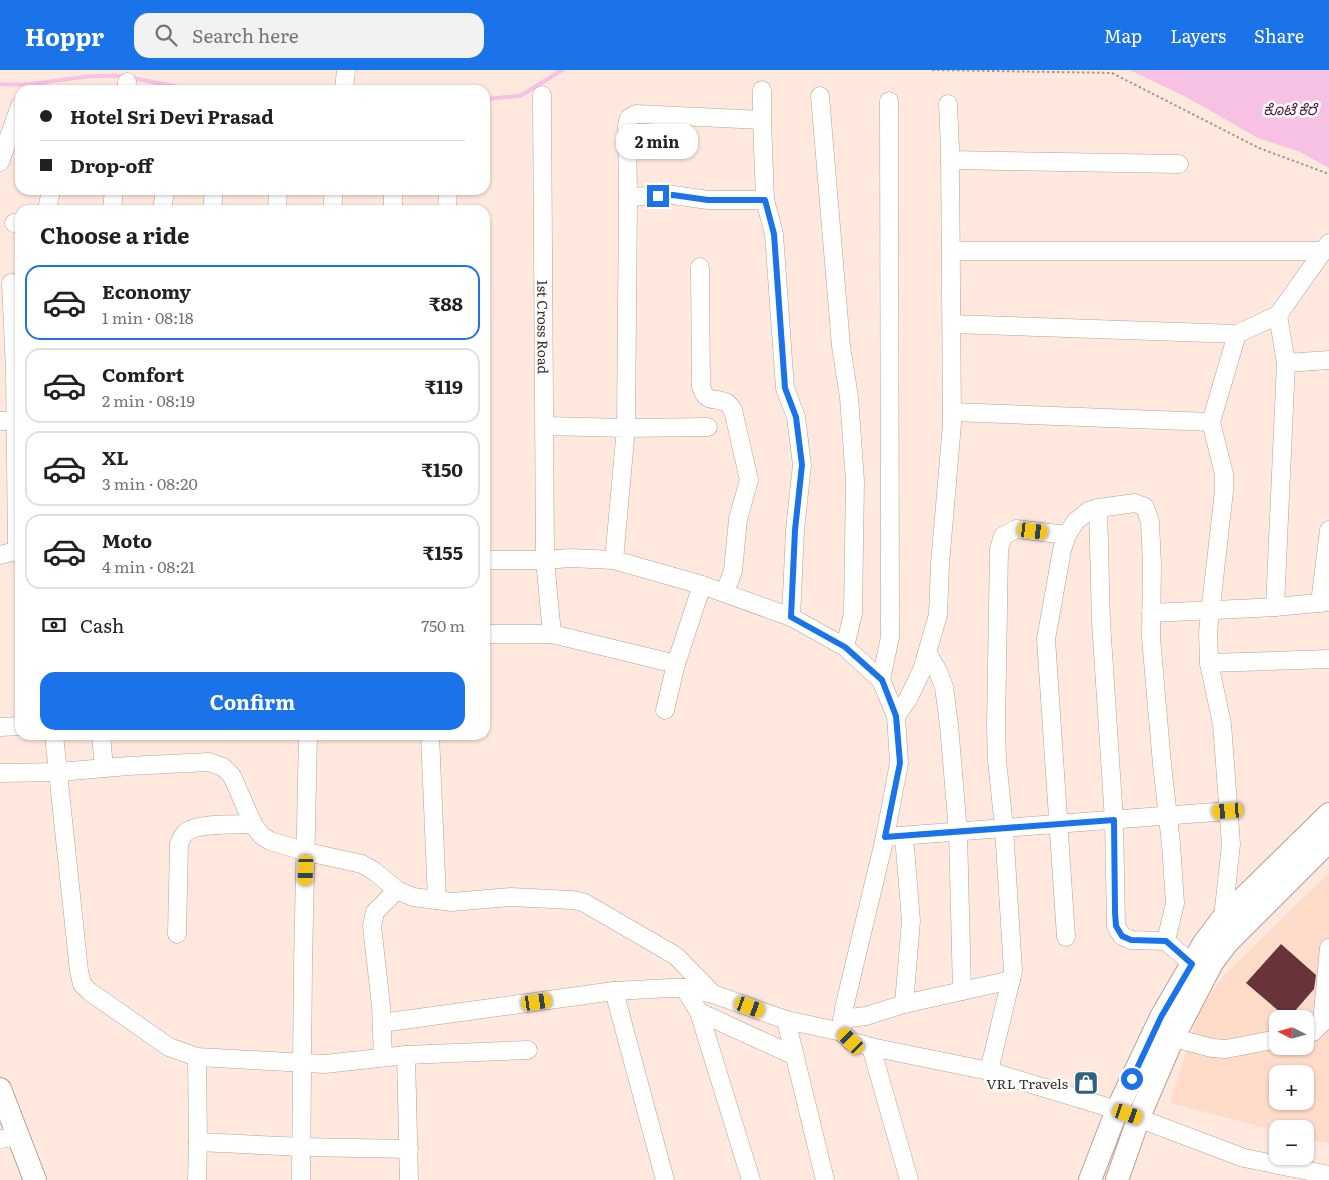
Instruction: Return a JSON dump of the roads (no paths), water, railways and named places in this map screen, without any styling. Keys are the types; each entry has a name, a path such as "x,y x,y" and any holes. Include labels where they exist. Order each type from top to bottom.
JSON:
{"main road":[{"path":"1117,1180 1164,1036 1161,1017 1204,943 1222,918 1329,814"},
{"path":"1090,1180 1117,1110 1212,963 1227,942 1329,841"},
{"path":"0,1089 9,1137 35,1180"}],"street":[{"path":"344,85 346,70"},
{"path":"762,90 765,200 774,234 785,388 796,417 802,465 795,530 791,617"},
{"name":"1st Cross Road","path":"542,96 546,560 552,634"},
{"path":"820,96 841,346 849,397 855,481 853,613 845,647"},
{"path":"882,680 890,637 889,101"},
{"path":"896,716 908,699 922,670 938,615 940,564 952,412 948,104"},
{"path":"614,560 626,428 627,126 629,118 636,114 762,120"},
{"path":"0,162 15,120"},
{"path":"950,160 1179,164"},
{"path":"628,197 673,195 708,200 765,200"},
{"path":"951,251 1326,247"},
{"path":"952,324 1237,334 1278,315 1326,247"},
{"path":"700,266 702,393 708,399 727,403 734,410 749,480 740,506 734,544 733,571 726,592"},
{"path":"10,283 8,421 15,503"},
{"path":"1275,607 1286,363 1278,315"},
{"path":"1222,918 1230,844 1222,724 1209,663 1208,632 1224,491 1224,474 1211,422 1237,334"},
{"path":"1286,363 1329,360"},
{"path":"952,412 1211,422"},
{"path":"545,426 626,428 708,427"},
{"path":"1066,937 1046,639 1062,550 1067,535 1075,522 1088,511 1136,503 1145,507 1150,522 1151,638 1175,903 1166,941"},
{"path":"1098,508 1101,622 1114,820 1116,926 1122,936 1131,940 1166,941 1192,964"},
{"path":"989,1071 1013,971 1004,828 997,760 998,549 1003,536 1016,529 1067,535"},
{"path":"1151,613 1275,607 1324,602 1329,530"},
{"path":"0,555 15,551"},
{"path":"490,560 570,558 614,560 726,592 791,617 845,647 882,680 896,716 900,763 842,1025 851,1041 989,1071 1139,1117 1244,1158 1329,1175"},
{"path":"665,710 676,664 702,585"},
{"path":"490,634 552,634 676,664"},
{"path":"928,654 938,671 944,687 958,832 962,991"},
{"path":"1209,663 1329,659"},
{"path":"0,727 15,726"},
{"path":"55,740 79,971 82,984 90,992 169,1047 197,1057 302,1064 326,1064 406,1055 528,1050"},
{"path":"101,740 104,768"},
{"path":"302,1180 303,963 307,852 308,740"},
{"path":"430,740 437,900"},
{"path":"0,773 59,772 209,762 223,767 232,776 253,824 261,835 270,840 307,852 362,864 397,890 413,898 452,902 511,898 583,902 676,956 713,994"},
{"path":"885,837 1228,811"},
{"path":"177,934 179,844 183,835 190,830 200,827 253,824"},
{"path":"904,836 912,921 904,1004"},
{"path":"383,1058 382,1024 372,926 375,912 397,890"},
{"path":"1314,1031 1322,1023 1329,948"},
{"path":"382,1024 614,991 684,988 713,994 786,1020 842,1025 904,1004 1011,980"},
{"path":"684,988 699,1012 751,1180"},
{"path":"614,991 665,1180"},
{"path":"699,1012 795,1056"},
{"path":"786,1020 825,1180"},
{"path":"1164,1036 1212,1048 1226,1049 1269,1041"},
{"path":"871,1046 909,1180"},
{"path":"406,1055 409,1180"},
{"path":"197,1057 197,1180"},
{"path":"198,1142 302,1147 408,1149"}],"water":[{"name":"ಕೊಟೆ ಕೆರೆ","path":"1130,70 1329,70 1329,168 1300,152 1258,138 1186,97"}],"waterway":[{"path":"490,99 520,96 562,70"},
{"path":"0,84 31,84 94,76 125,77"},
{"path":"132,78 168,85"}],"place":[{"name":"VRL Travels","path":"1086,1083"}]}
